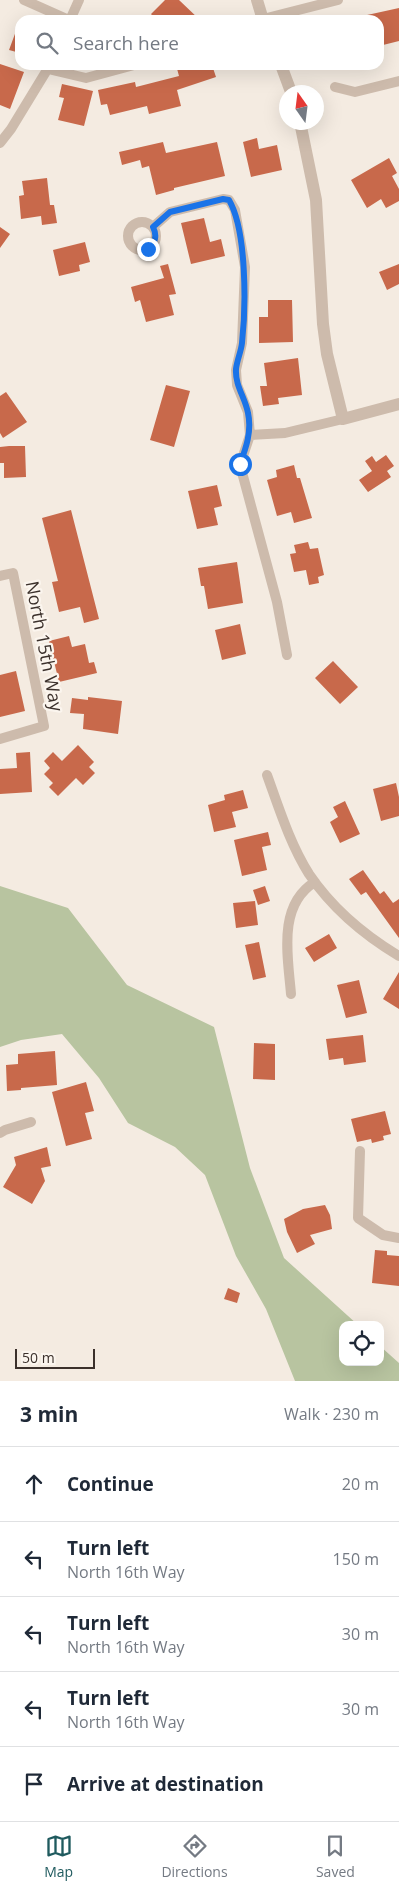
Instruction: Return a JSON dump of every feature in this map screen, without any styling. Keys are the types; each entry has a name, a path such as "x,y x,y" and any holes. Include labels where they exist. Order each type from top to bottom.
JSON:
{"street":[{"path":"24,0 58,15"},
{"path":"72,15 79,0"},
{"path":"257,0 262,15"},
{"path":"282,15 338,0"},
{"path":"0,143 11,130 47,70"},
{"path":"59,70 86,78 116,70"},
{"path":"284,70 289,85"},
{"path":"335,87 355,92 399,81"},
{"path":"0,124 11,130"},
{"path":"302,130 316,200 327,354 343,419"},
{"path":"153,227 170,212 223,199 229,200 235,210 244,267 242,344 236,370 237,385 248,412 250,435 240,464 277,602 287,656"},
{"path":"250,435 285,433 399,404"},
{"name":"North 15th Way","path":"0,576 14,572 44,726 0,738"},
{"path":"267,775 298,852 315,882 356,928 399,956"},
{"path":"291,994 287,938 293,907 298,896 315,882"},
{"path":"0,1134 5,1130 31,1122"},
{"path":"360,1150 358,1218 383,1235 399,1238"}],"green space":[{"path":"0,886 68,908 127,985 214,1027 250,1168 284,1258 354,1321 339,1321 339,1366 384,1366 384,1350 399,1363 399,1381 295,1381 266,1309 236,1256 205,1175 175,1147 128,1123 99,1078 62,1034 21,1040 0,1047"}],"building":[{"path":"165,0 179,0 195,15 152,15"},
{"path":"399,8 399,41 384,45 384,15 367,15"},
{"path":"15,34 15,52 9,50"},
{"path":"0,64 24,72 10,109 0,105"},
{"path":"177,70 214,70 216,77 177,90 181,106 149,114 147,106 110,115 107,104 101,105 98,90 135,82 136,87 179,76"},
{"path":"62,84 93,91 84,126 58,120 64,98 59,97"},
{"path":"257,138 259,149 277,145 282,170 251,177 243,142"},
{"path":"163,142 166,153 217,142 225,176 174,188 174,190 156,195 149,166 142,168 140,160 122,165 119,152"},
{"path":"389,158 397,173 392,176 399,189 399,201 386,208 381,199 367,208 351,180"},
{"path":"47,178 50,205 54,205 57,223 42,225 41,216 21,219 19,196 24,195 22,181"},
{"path":"204,218 210,242 221,239 225,256 191,264 181,223"},
{"path":"0,227 10,234 0,248"},
{"path":"85,242 90,262 79,265 80,271 59,276 53,250"},
{"path":"168,264 176,294 169,295 174,315 146,322 140,300 135,302 131,287 164,278 160,266"},
{"path":"399,264 399,284 387,290 379,272"},
{"path":"268,300 292,300 293,342 259,343 259,317 268,317"},
{"path":"298,358 302,395 278,398 279,404 263,406 260,386 267,386 264,363"},
{"path":"166,385 190,391 174,447 150,440"},
{"path":"6,392 27,422 3,438 0,433 0,396"},
{"path":"25,446 26,477 4,478 4,463 0,463 0,447"},
{"path":"386,455 394,466 387,471 391,477 368,492 359,480 372,471 365,461 372,456 376,462"},
{"path":"294,465 297,478 300,478 312,518 294,523 291,512 277,516 267,480 277,477 276,470"},
{"path":"217,485 222,506 214,508 218,525 197,529 188,491"},
{"path":"71,510 99,619 84,623 80,607 59,612 52,582 58,581 42,518"},
{"path":"308,542 310,549 318,548 324,575 318,577 319,583 309,585 306,570 294,572 290,554 296,553 294,545"},
{"path":"237,562 243,603 208,609 204,586 201,586 198,568"},
{"path":"240,624 246,654 222,660 215,630"},
{"path":"69,636 72,647 85,644 89,663 94,662 97,673 59,682 49,641"},
{"path":"333,661 358,687 340,704 315,678"},
{"path":"16,671 25,711 0,717 0,675"},
{"path":"88,697 122,701 118,734 83,729 84,714 70,713 72,698 88,700"},
{"path":"78,745 94,762 89,767 95,773 83,785 76,778 58,796 49,787 53,783 44,774 50,768 44,761 53,752 62,761"},
{"path":"30,752 32,792 0,794 0,769 17,768 16,753"},
{"path":"396,783 399,797 399,816 381,821 373,789"},
{"path":"243,790 248,808 232,812 236,827 214,832 208,805 225,800 224,795"},
{"path":"345,801 360,834 340,843 330,822 338,817 333,807"},
{"path":"268,832 271,845 262,847 267,870 242,876 234,840"},
{"path":"363,870 380,894 384,891 393,903 399,899 399,938 366,892 361,895 349,879"},
{"path":"265,886 270,901 258,905 253,890"},
{"path":"255,901 258,925 236,928 233,903"},
{"path":"329,934 337,948 314,962 305,948"},
{"path":"259,942 266,977 253,980 245,945"},
{"path":"399,972 399,1009 383,999"},
{"path":"359,980 367,1013 346,1018 337,985"},
{"path":"363,1035 366,1062 344,1065 343,1058 329,1060 326,1039"},
{"path":"254,1043 275,1044 275,1080 253,1079"},
{"path":"55,1051 57,1085 7,1091 6,1065 18,1064 18,1054"},
{"path":"86,1082 94,1111 85,1113 92,1139 66,1146 52,1092"},
{"path":"385,1111 391,1134 383,1136 384,1140 372,1143 371,1139 357,1142 351,1119"},
{"path":"47,1147 51,1166 41,1168 45,1181 32,1204 3,1187 16,1165 14,1157"},
{"path":"325,1205 330,1215 332,1229 310,1235 315,1244 297,1253 287,1232 284,1219 303,1209"},
{"path":"375,1250 387,1251 387,1255 399,1256 399,1286 372,1283"},
{"path":"228,1288 240,1293 237,1303 224,1299"}],"route":[{"path":"148,249 155,241 156,235 153,227 170,212 223,199 229,200 235,210 244,267 242,344 236,370 237,385 248,412 250,435 240,464"}]}
